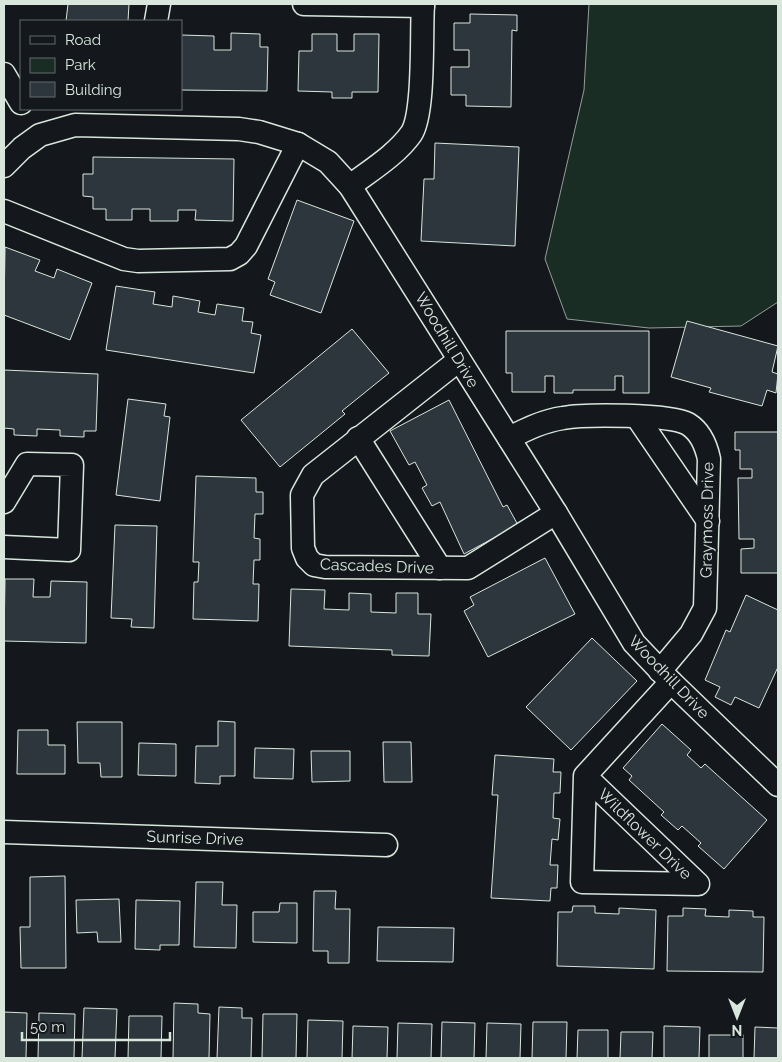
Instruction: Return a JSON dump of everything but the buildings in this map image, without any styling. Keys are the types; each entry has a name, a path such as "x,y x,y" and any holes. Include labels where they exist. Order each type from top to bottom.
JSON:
{"street":[{"path":"156,20 159,4"},
{"path":"304,4 423,5 419,104 413,131 400,148 350,186"},
{"path":"4,74 20,102"},
{"path":"25,110 40,135"},
{"name":"Woodhill Drive","path":"4,166 22,148 40,135 75,126 142,117 259,132 298,144 328,162 350,186 410,278 459,360 556,513 634,643 665,676 778,785"},
{"path":"4,211 124,259 219,261 230,259 239,254 246,246 298,144"},
{"name":"Cascades Drive","path":"459,360 322,467 306,485 302,495 303,548 307,558 314,565 325,567 468,568 556,513"},
{"name":"Graymoss Drive","path":"509,438 537,424 564,417 637,417 674,420 688,424 700,434 706,446 709,459 705,608 665,676"},
{"path":"637,417 708,521"},
{"path":"358,438 440,568"},
{"path":"4,502 27,464 72,466 70,550 4,547"},
{"name":"Wildflower Drive","path":"585,776 698,884 582,882 585,776 665,676"},
{"name":"Sunrise Drive","path":"4,832 386,844"}],"green space":[{"path":"589,4 778,4 778,302 741,326 649,328 567,319 545,259 584,90"}]}
